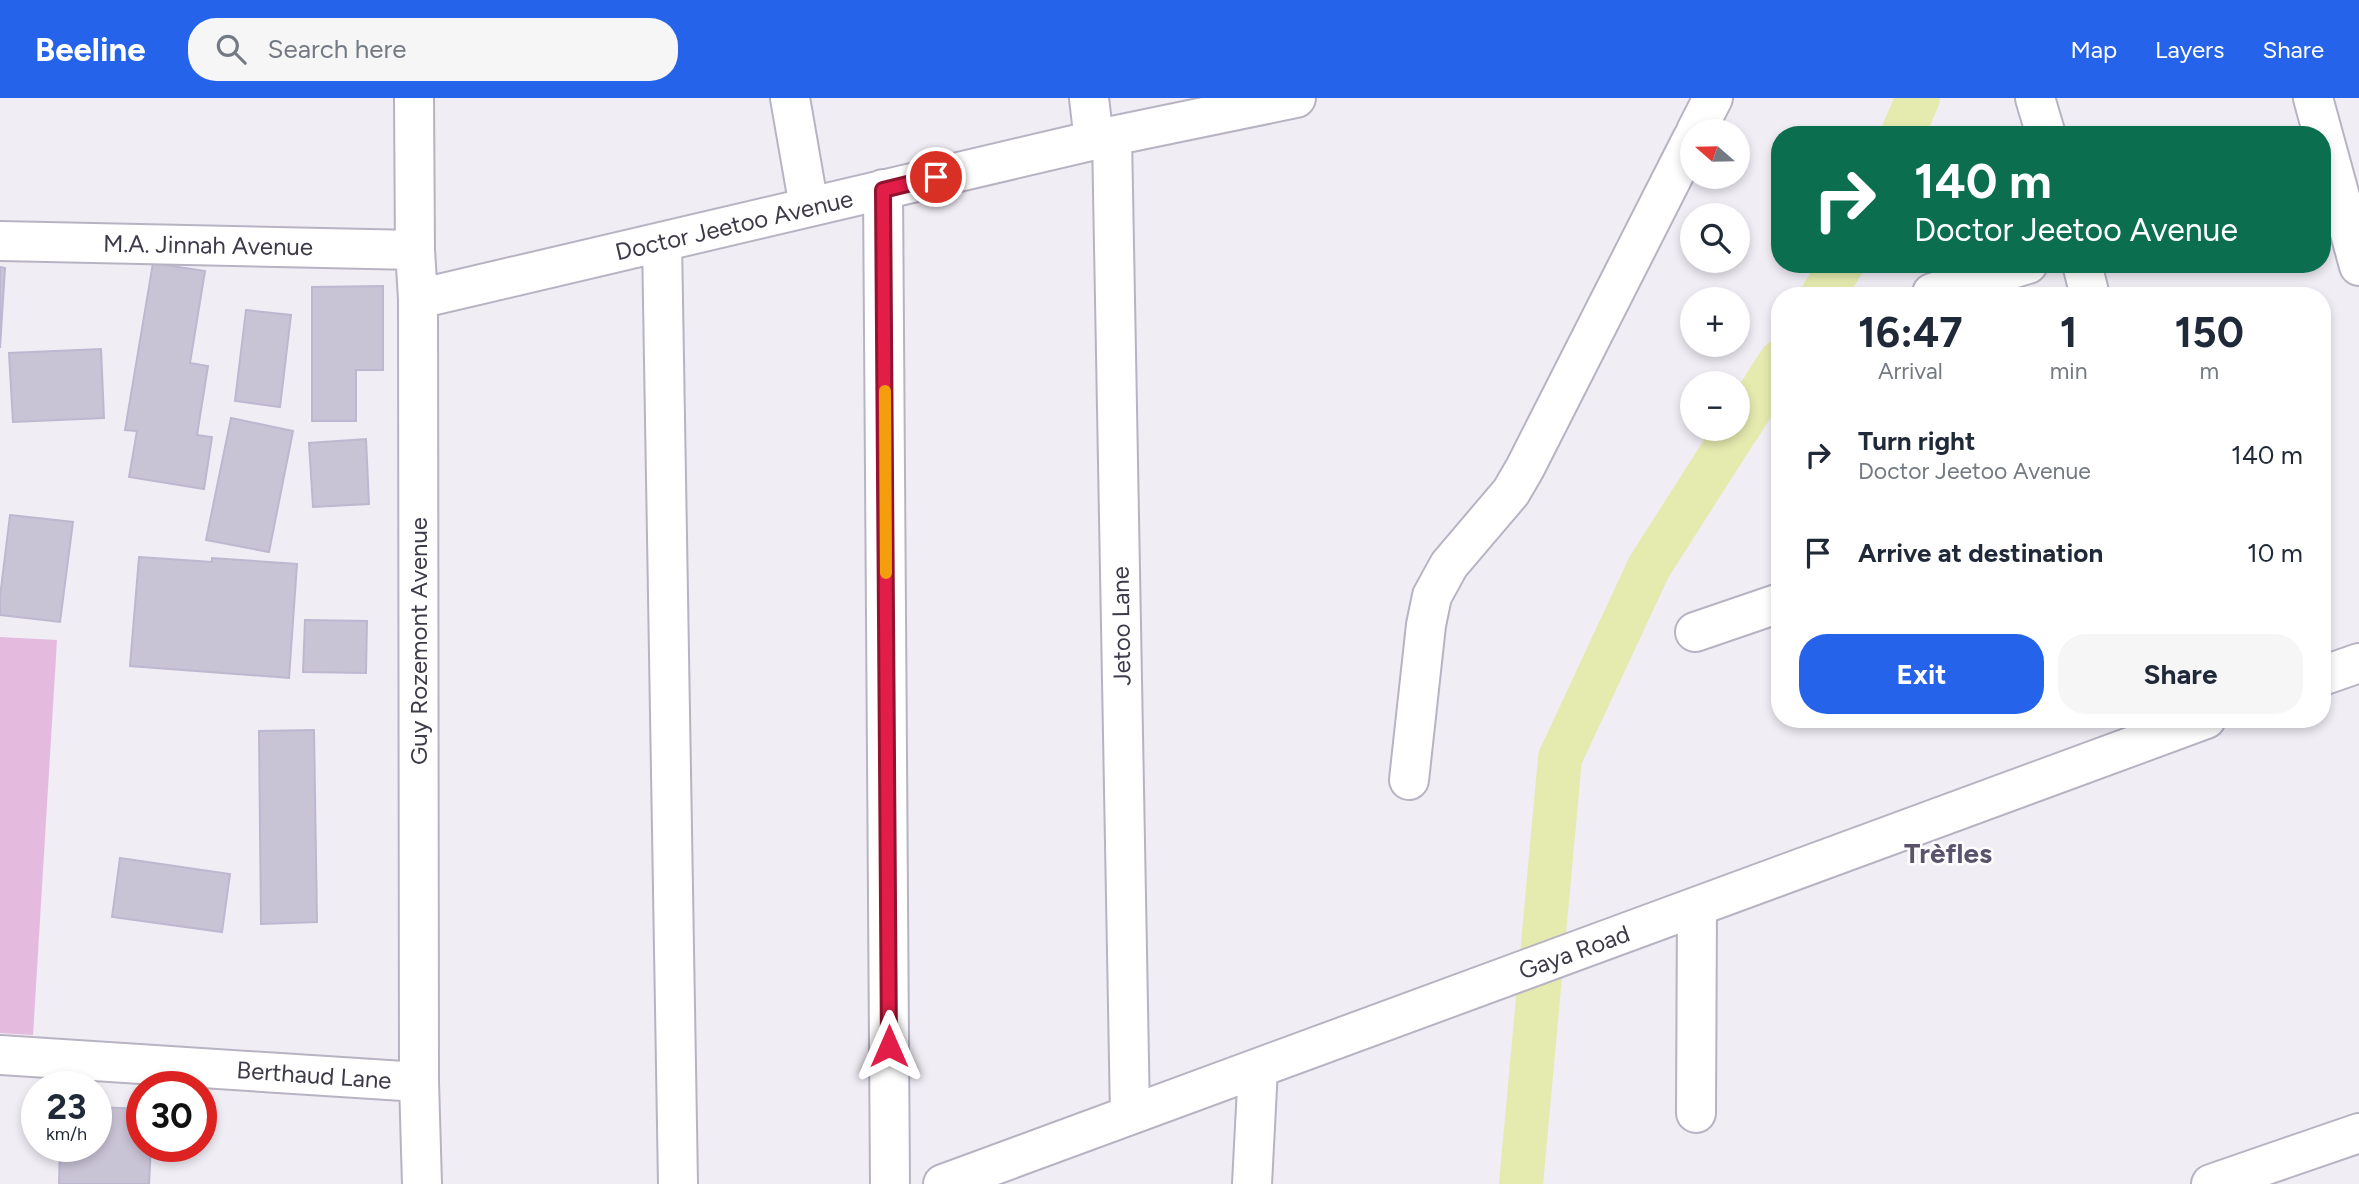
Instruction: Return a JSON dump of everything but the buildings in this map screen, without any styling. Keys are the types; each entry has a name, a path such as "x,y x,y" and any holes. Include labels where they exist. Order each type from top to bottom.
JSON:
{"street":[{"name":"Guy Rozemont Avenue","path":"414,98 418,299 419,1082 422,1184"},
{"path":"790,98 809,207"},
{"name":"Jetoo Lane","path":"1089,98 1103,138 1130,1115"},
{"name":"Doctor Jeetoo Avenue","path":"418,299 1103,138 1296,98"},
{"path":"1702,119 1713,98"},
{"path":"2035,98 2043,126"},
{"path":"2313,98 2321,126"},
{"path":"1409,780 1426,625 1432,596 1449,565 1511,492 1525,468 1680,163"},
{"path":"2331,164 2359,266"},
{"path":"883,190 890,1184"},
{"name":"M.A. Jinnah Avenue","path":"0,241 415,250"},
{"path":"662,242 678,1184"},
{"path":"1952,287 1998,273"},
{"path":"1695,632 1771,606"},
{"path":"2331,673 2359,663"},
{"name":"Gaya Road","path":"943,1184 2182,728"},
{"path":"1696,1112 1697,907"},
{"name":"Berthaud Lane","path":"0,1055 419,1082"},
{"path":"1252,1184 1258,1068"},
{"path":"2211,1184 2359,1133"}],"shaded area":[{"path":"0,637 57,640 33,1035 0,1033"}],"waterway":[{"path":"1906,126 1918,98"},
{"path":"1828,287 1836,273"},
{"path":"1750,409 1771,376"},
{"path":"1521,1184 1560,758 1649,567 1729,441"}],"slow traffic":[{"path":"885,391 886,573"}],"district":[{"name":"Trèfles","path":"1948,853"}],"route":[{"path":"889,1046 883,190 936,177"}]}
